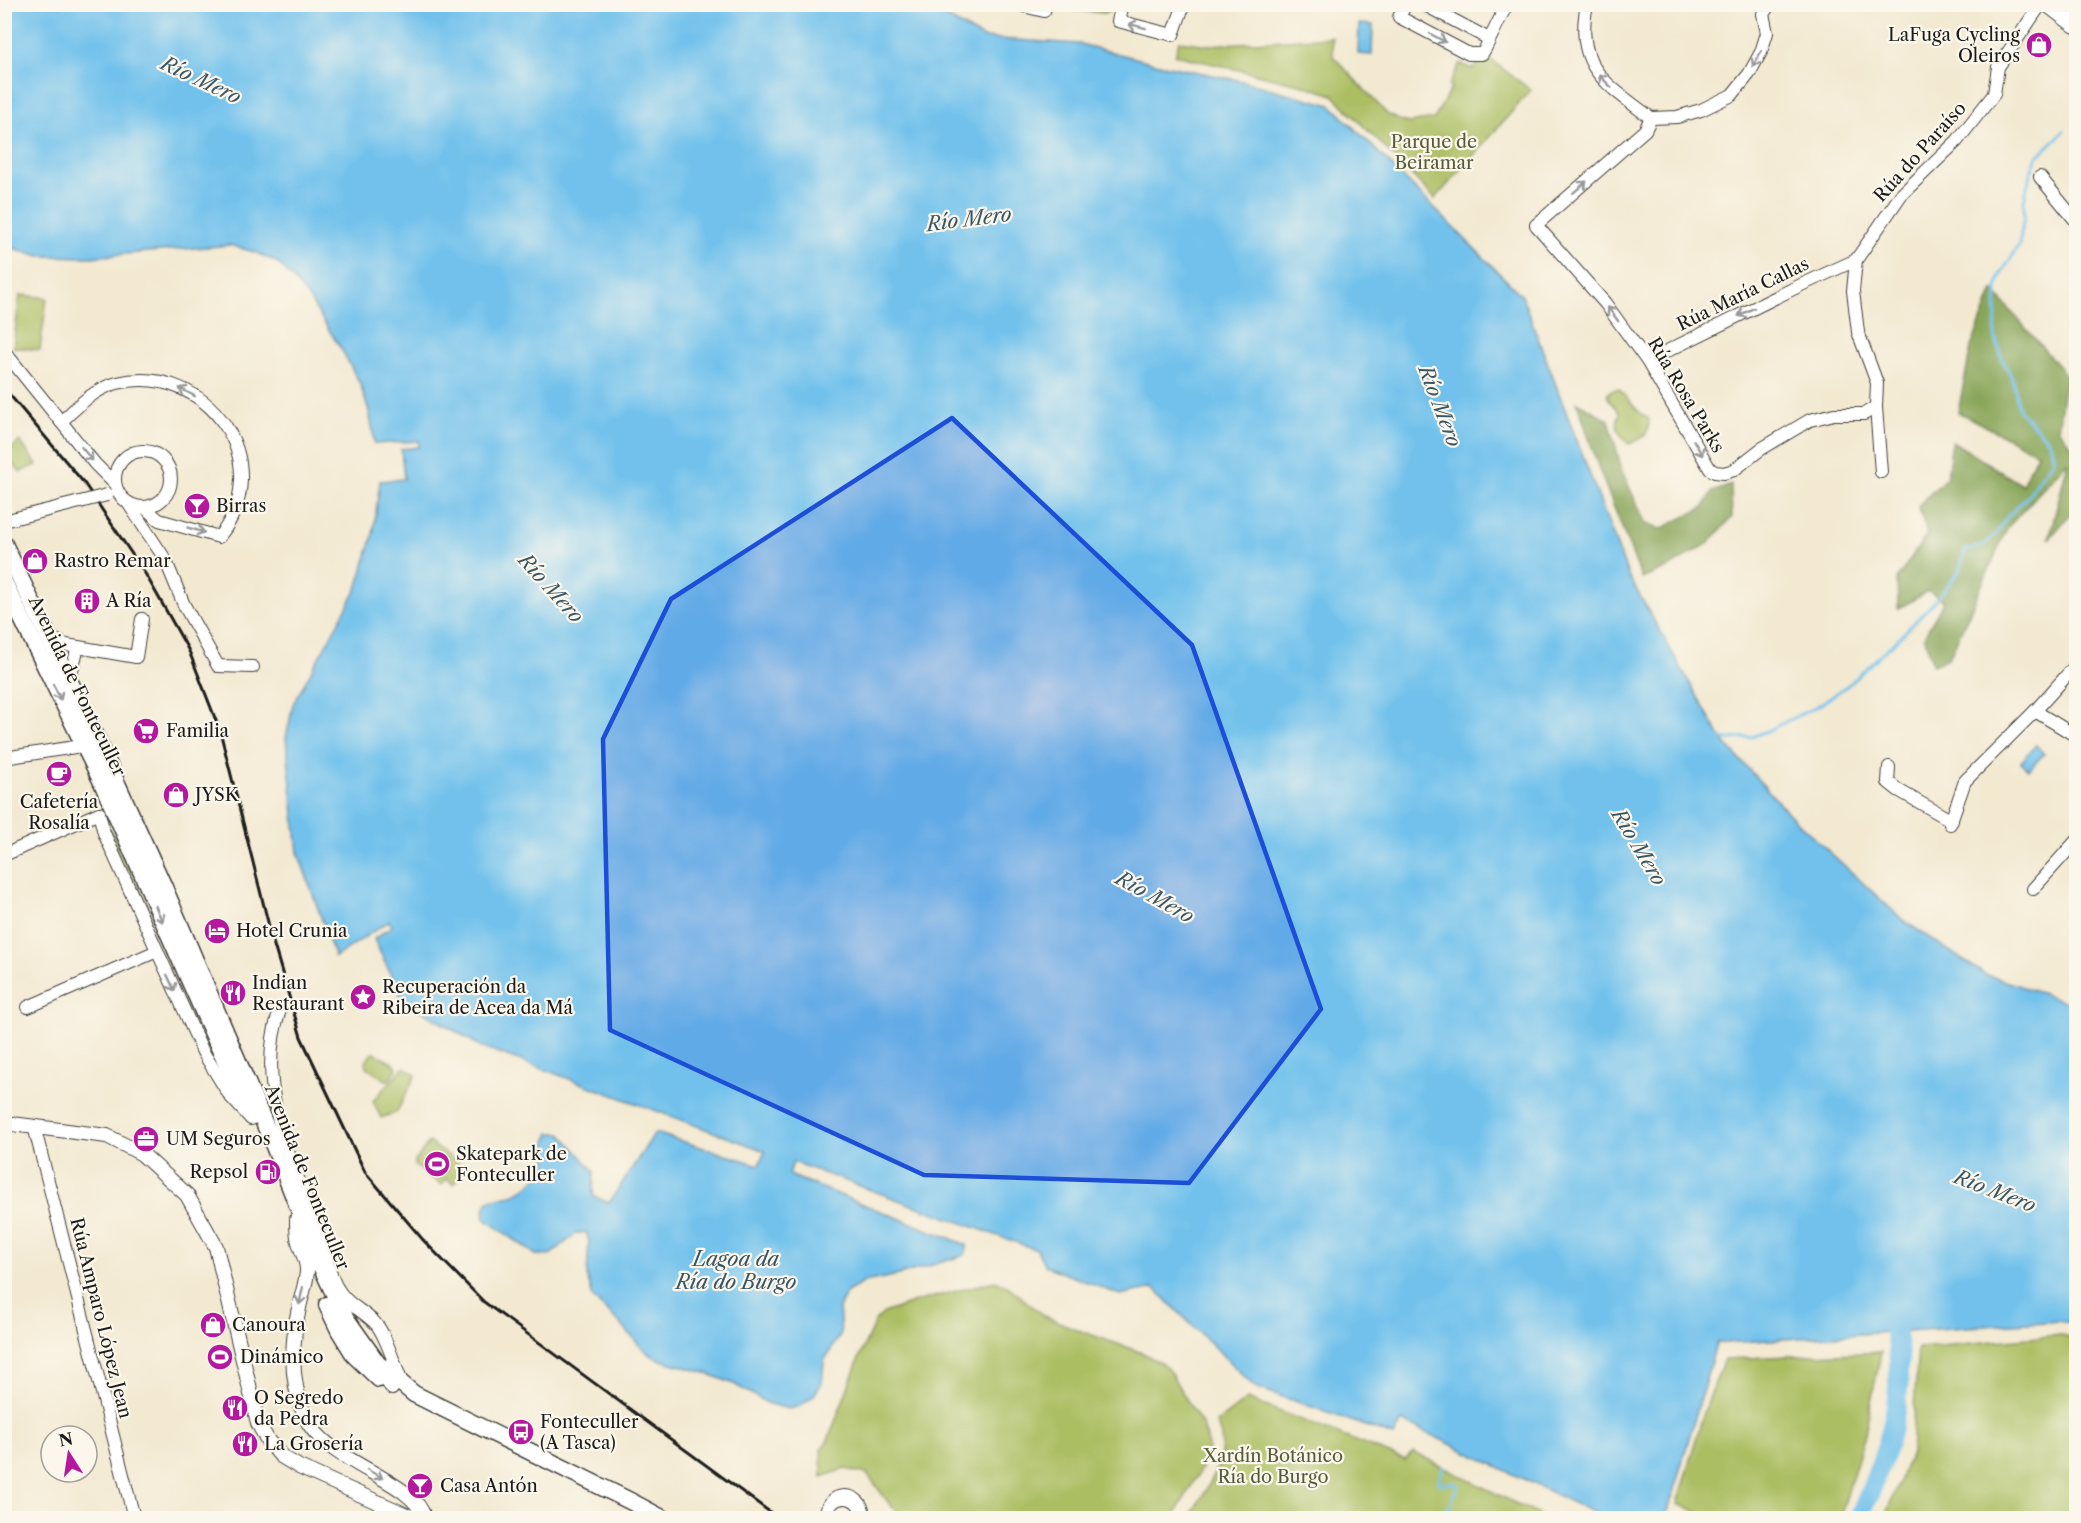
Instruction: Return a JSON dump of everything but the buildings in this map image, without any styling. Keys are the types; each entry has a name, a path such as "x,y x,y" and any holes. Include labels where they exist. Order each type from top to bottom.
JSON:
{"highway":[{"path":"2051,4 2076,23"}],"main road":[{"name":"Avenida de Fonteculler","path":"4,544 163,885 274,1146 322,1268 345,1317 365,1349 409,1402 648,1518"},
{"name":"Avenida de Fonteculler","path":"4,582 86,745 109,807 128,842 211,1050 251,1119 297,1219 326,1302 355,1356 380,1381 414,1394 662,1518"},
{"path":"192,954 218,1034 211,1050"}],"street":[{"path":"1015,4 1044,11 1046,4"},
{"path":"1122,4 1118,21 1173,35 1184,4"},
{"path":"1406,4 1399,17 1469,54 1482,54 1507,4"},
{"path":"1423,4 1489,39"},
{"path":"1587,4 1583,26 1585,49 1597,73 1615,91 1651,118 1677,117 1701,110 1731,95 1749,74 1761,52 1767,33 1763,14 1770,4"},
{"name":"Rúa do Paraíso","path":"1881,471 1876,407 1877,384 1858,332 1853,291 1856,260 1901,195 1957,141 1994,94 1998,67 2041,4"},
{"name":"Rúa Rosa Parks","path":"1651,118 1645,130 1536,225 1605,303 1647,362 1710,469 1724,473 1734,470 1761,449 1810,420 1834,414 1864,414 1876,407"},
{"path":"2040,177 2076,221"},
{"name":"Rúa María Callas","path":"1647,362 1856,260"},
{"path":"4,351 95,464 113,490 128,503 165,559 184,605 218,666 253,667"},
{"path":"61,422 87,398 116,383 147,380 178,388 202,400 220,418 235,440 241,483 238,501 229,524 219,537 159,520 144,507 128,503"},
{"path":"113,490 117,467 129,454 147,451 163,459 170,473 169,489 158,503 144,507"},
{"path":"4,521 80,502 113,490"},
{"path":"4,596 38,652"},
{"path":"47,636 78,648 136,657 142,619"},
{"path":"69,681 78,648"},
{"path":"1888,767 1888,782 1951,822 1965,781 2035,711 2076,665"},
{"name":"Avenida de Fonteculler","path":"79,703 86,745 109,807"},
{"path":"2035,711 2076,736"},
{"path":"4,758 86,745"},
{"path":"109,807 151,875 163,885"},
{"path":"4,855 109,807"},
{"path":"109,807 104,833 157,951 211,1050"},
{"path":"2033,889 2076,841"},
{"path":"28,1007 157,951"},
{"path":"280,1010 273,1029 271,1080 279,1124 336,1286 351,1305 376,1324 383,1337 397,1387"},
{"path":"4,1123 107,1136 142,1154 187,1195 216,1247 258,1423 268,1441 281,1456 299,1467 413,1518"},
{"name":"Rúa Amparo López Jean","path":"34,1126 134,1518"},
{"path":"297,1219 298,1239 308,1269 296,1322 292,1356 294,1380 305,1416 313,1431 332,1449 384,1479 415,1502 424,1518"},
{"path":"326,1302 362,1354 369,1335 383,1337"},
{"path":"365,1349 377,1351 383,1337"},
{"path":"827,1518 828,1507 836,1499 848,1497 858,1503 862,1518"}],"highlighted area":[{"path":"952,418 1192,645 1321,1009 1189,1183 924,1175 610,1030 603,739 671,599"}],"green space":[{"path":"1070,4 1114,5 1112,10 1104,13 1069,10"},
{"name":"Parque de Beiramar","path":"1332,37 1333,56 1387,114 1401,121 1409,123 1434,119 1451,88 1449,86 1460,63 1472,69 1487,57 1531,90 1435,199 1333,95 1303,85 1175,55 1179,41 1209,45"},
{"path":"1993,290 2066,375 2058,429 2076,451 2076,508 2049,539 2068,461 2008,527 1949,658 1933,665 1924,636 1944,601 1928,591 1898,609 1897,579 1927,534 1918,506 1947,477 1952,441 2022,485 2037,453 1958,412 1971,347"},
{"path":"20,295 47,298 40,350 13,347"},
{"path":"1619,389 1640,413 1649,419 1645,436 1629,444 1618,430 1617,422 1620,413 1607,395 1611,390"},
{"path":"1577,402 1609,420 1622,471 1646,524 1661,529 1704,507 1712,492 1731,485 1732,517 1709,543 1670,567 1642,579 1599,469"},
{"path":"20,441 37,465 20,472 12,463 9,465 5,460 5,455"},
{"path":"108,828 116,837 154,919 149,921"},
{"path":"372,1053 396,1065 397,1069 389,1080 366,1067 365,1063"},
{"path":"404,1067 416,1075 397,1112 381,1118 373,1101"},
{"name":"Skatepark de Fonteculler","path":"429,1142 466,1168 454,1184 446,1179 442,1185 414,1165"},
{"path":"994,1281 1005,1284 1044,1316 1143,1353 1166,1366 1203,1426 1208,1450 1201,1469 1173,1518 908,1518 891,1506 867,1474 845,1469 822,1477 821,1449 828,1440 876,1320 884,1313 915,1302"},
{"path":"2061,1335 2076,1339 2076,1518 1884,1518 1911,1453 1918,1348"},
{"path":"1881,1352 1864,1438 1840,1518 1714,1518 1677,1504 1703,1415 1724,1359"},
{"name":"Xardín Botánico Ría do Burgo","path":"1247,1399 1405,1460 1413,1452 1545,1518 1189,1518 1220,1460 1221,1435 1216,1423"}],"water":[{"path":"4,5 925,5 983,38 1080,44 1163,65 1242,81 1331,105 1522,296 1628,575 1723,741 1793,818 1904,921 1984,974 2076,1005 2076,1324 2060,1321 1724,1343 1717,1341 1666,1518 1605,1518 1402,1421 1394,1436 1255,1387 1154,1288 1120,1295 1045,1266 1037,1250 793,1162 789,1175 967,1245 965,1255 899,1275 864,1282 847,1292 839,1308 841,1333 824,1361 822,1383 814,1395 800,1406 789,1409 769,1404 734,1384 650,1355 593,1298 587,1276 589,1241 586,1232 576,1234 550,1255 536,1255 485,1219 484,1210 487,1202 515,1194 537,1177 547,1165 546,1142 550,1133 561,1133 594,1171 593,1196 609,1203 655,1133 759,1165 765,1151 480,1046 402,999 374,939 392,926 389,921 335,957 298,852 286,738 293,704 357,589 373,535 380,481 404,479 401,449 419,447 419,441 375,444 369,411 360,384 343,352 308,297 277,262 230,245 90,257 40,256 5,246"},
{"path":"1359,24 1373,25 1372,55 1358,54"},
{"path":"2036,745 2044,754 2029,769 2021,762"}],"waterway":[{"path":"1720,740 1752,737 1767,731 1819,705 1848,685 1933,603 1960,571 1965,550 1983,546 1997,533 2007,517 2026,498 2054,461 2050,442 2019,410 2013,380 2002,359 1995,336 1997,288 2000,276 2019,245 2024,200 2030,174 2037,157 2064,131"},
{"path":"1859,1518 1886,1449 1897,1398 1899,1355 1896,1336 1891,1321 1881,1311"},
{"path":"1434,1518 1438,1512 1451,1507 1458,1486 1454,1482 1438,1483 1443,1467"}],"railway":[{"path":"4,388 84,483 146,575 189,651 220,731 273,942 301,1037 365,1172 424,1241 484,1302 778,1518"}],"place":[{"name":"LaFuga Cycling Oleiros","path":"2039,45"},
{"name":"Birras","path":"197,506"},
{"name":"Rastro Remar","path":"35,561"},
{"name":"A Ría","path":"87,601"},
{"name":"Familia","path":"146,731"},
{"name":"Cafetería Rosalía","path":"59,774"},
{"name":"JYSK","path":"176,795"},
{"name":"Hotel Crunia","path":"217,931"},
{"name":"Indian Restaurant","path":"233,993"},
{"name":"Recuperación da Ribeira de Acea da Má","path":"363,997"},
{"name":"UM Seguros","path":"146,1139"},
{"name":"Skatepark de Fonteculler","path":"437,1164"},
{"name":"Repsol","path":"268,1172"},
{"name":"Canoura","path":"213,1325"},
{"name":"Dinámico","path":"220,1357"},
{"name":"O Segredo da Pedra","path":"235,1408"},
{"name":"Fonteculler (A Tasca)","path":"521,1432"},
{"name":"La Grosería","path":"245,1444"},
{"name":"Casa Antón","path":"420,1486"}],"water label":[{"name":"Río Mero","path":"201,80"},
{"name":"Río Mero","path":"969,219"},
{"name":"Río Mero","path":"1440,406"},
{"name":"Río Mero","path":"551,588"},
{"name":"Río Mero","path":"1639,847"},
{"name":"Río Mero","path":"1155,897"},
{"name":"Río Mero","path":"1995,1191"},
{"name":"Lagoa da Ría do Burgo","path":"736,1270"}]}
